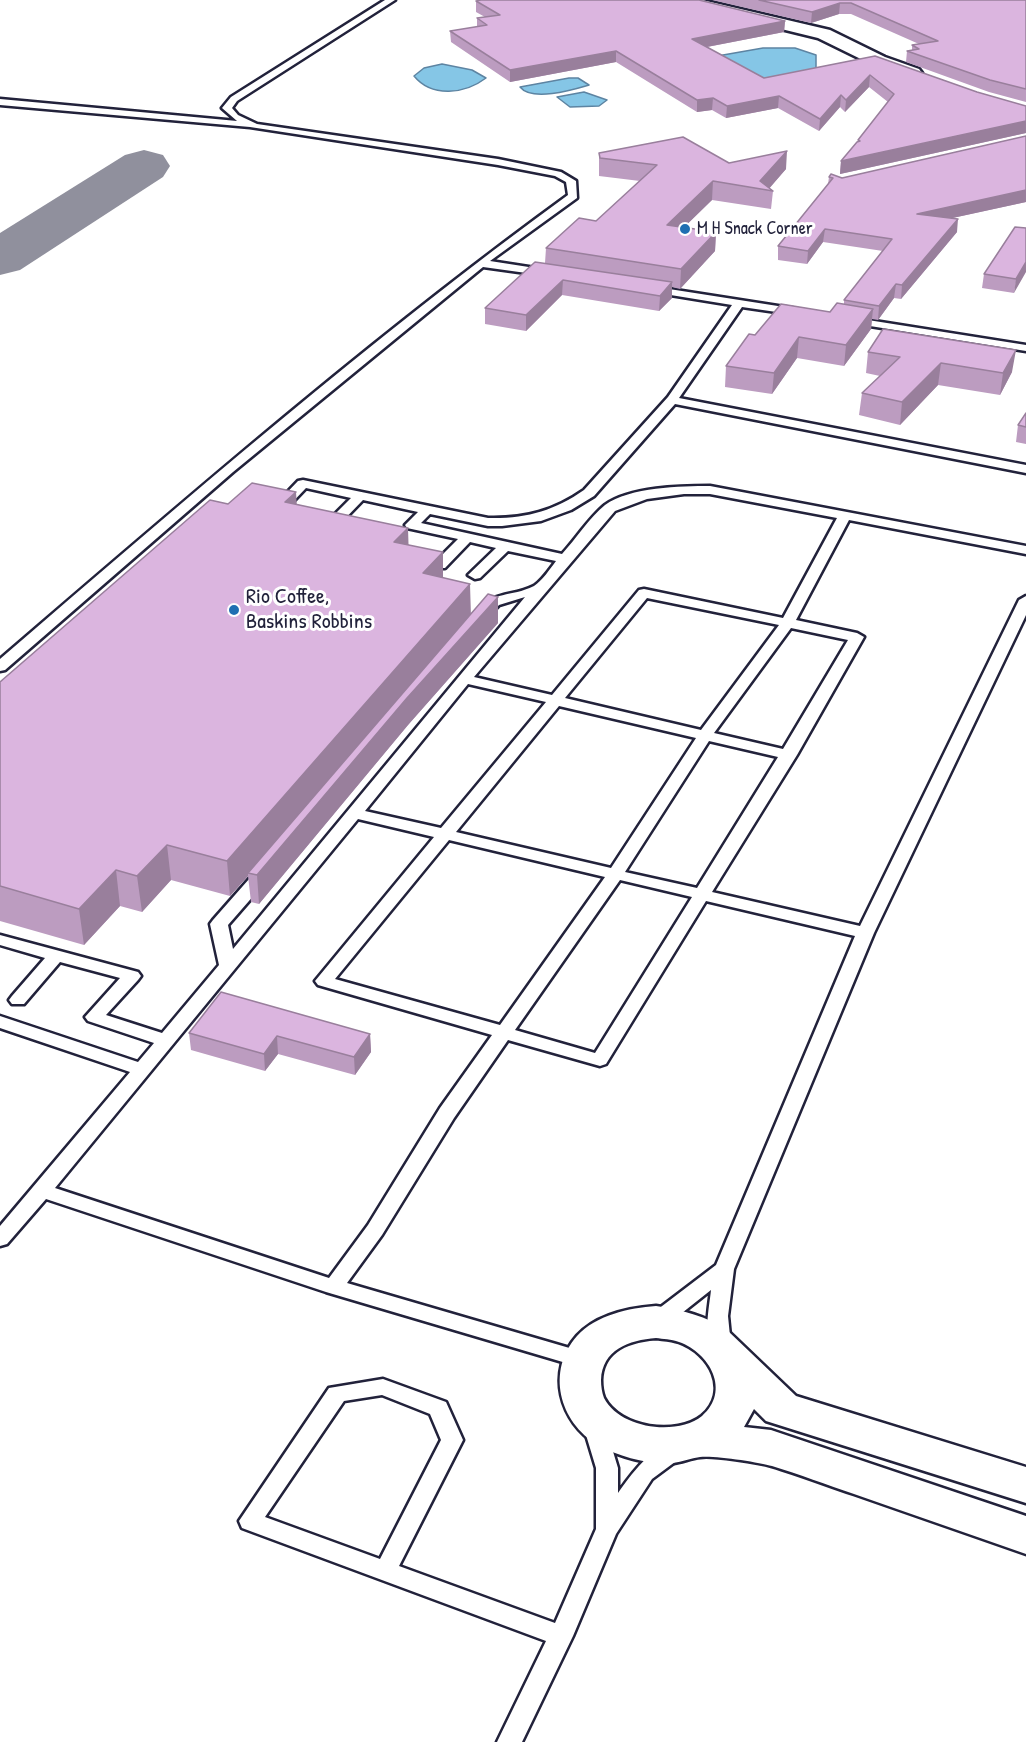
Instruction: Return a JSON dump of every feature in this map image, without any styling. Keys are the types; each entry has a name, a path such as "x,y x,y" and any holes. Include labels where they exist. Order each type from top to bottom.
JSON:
{"main road":[{"path":"681,0 824,33 879,61 933,80"},
{"path":"1026,1485 781,1409 724,1352 701,1333 680,1325 656,1322 633,1324 611,1332 594,1344 583,1360 578,1379 581,1398 592,1416 608,1431 631,1441 657,1446 691,1441 771,1448 1026,1535"},
{"path":"691,1441 722,1424 736,1403 738,1380 724,1352"}],"lane":[{"path":"255,126 235,117 227,108 234,99 391,0"},
{"path":"0,102 255,126 498,162 558,174 571,181 573,196 481,263 229,469 0,667"},
{"path":"481,263 563,276"},
{"path":"634,287 808,314"},
{"path":"277,510 303,484 488,522 513,524 552,514 573,505 589,493 672,400 740,303"},
{"path":"831,317 1026,348"},
{"path":"672,400 1026,469"},
{"path":"0,1239 143,1070 564,559 610,508 624,501 672,491 710,490 1026,550"},
{"path":"328,528 361,495"},
{"path":"399,537 428,508"},
{"path":"333,1287 375,1230 447,1113 615,874 705,735 788,622 845,515"},
{"path":"412,525 564,559"},
{"path":"440,566 468,537"},
{"path":"476,575 505,546"},
{"path":"471,629 494,602 540,588"},
{"path":"644,593 857,637 789,755 700,894 600,1060 502,1034 324,981 555,699 644,593"},
{"path":"724,1352 718,1316 724,1269 865,933 1026,600"},
{"path":"465,679 789,755"},
{"path":"355,813 865,933"},
{"path":"228,967 219,924 273,861"},
{"path":"0,940 132,976 94,1017 166,1041"},
{"path":"18,1000 57,955"},
{"path":"0,1023 143,1070"},
{"path":"42,1191 333,1287 583,1360"},
{"path":"656,1322 724,1269"},
{"path":"386,1570 452,1440 438,1408 383,1387 337,1394 250,1521 561,1636"},
{"path":"592,1416 607,1468 607,1529"},
{"path":"509,1742 561,1636 607,1529 644,1473 691,1441"}],"water":[{"path":"763,48 795,48 816,55 816,73 774,83 713,59"},
{"path":"442,64 472,70 486,78 468,88 439,91 421,83 414,76 424,68"},
{"path":"578,78 589,85 553,94 533,94 520,87"},
{"path":"584,92 607,100 599,106 570,107 557,97"}],"building":[{"path":"699,0 785,21 692,39 764,78 875,56 977,92 1026,106 1026,121 841,161 860,141 858,140 894,94 870,75 846,100 841,95 820,119 779,96 727,106 713,98 697,100 616,51 510,70 450,31 487,25 477,18 500,15 476,1"},
{"path":"759,0 1026,0 1026,89 990,80 907,51 919,49 912,45 938,41 851,3 840,3 812,12"},
{"path":"1026,136 1026,190 917,214 958,219 902,285 896,284 879,306 844,300 892,239 825,229 808,251 778,246 833,178 829,177 831,174 842,178"},
{"path":"683,137 729,163 787,151 760,181 773,191 713,181 667,225 716,232 681,269 546,248 579,218 596,221 657,165 600,158 599,153"},
{"path":"1015,227 1026,228 1026,262 1016,279 984,274"},
{"path":"535,262 672,282 660,296 563,280 526,315 485,308"},
{"path":"837,303 873,309 846,345 799,337 774,373 726,366 749,334 755,335 781,304 830,312"},
{"path":"883,329 1016,350 1003,373 941,363 902,402 862,393 900,357 868,352"},
{"path":"1026,413 1026,427 1018,425"},
{"path":"252,483 296,492 285,502 408,528 394,542 443,552 423,573 470,584 227,861 167,845 137,876 116,870 79,909 0,886 0,682 210,500 228,504"},
{"path":"488,594 498,597 407,698 257,875 248,873"},
{"path":"221,992 370,1034 354,1057 277,1036 264,1054 189,1033"}],"taxiway":[{"path":"0,258 144,166"}],"place":[{"name":"M H Snack Corner","path":"685,229"},
{"name":"Rio Coffee, Baskins Robbins","path":"234,610"}]}
